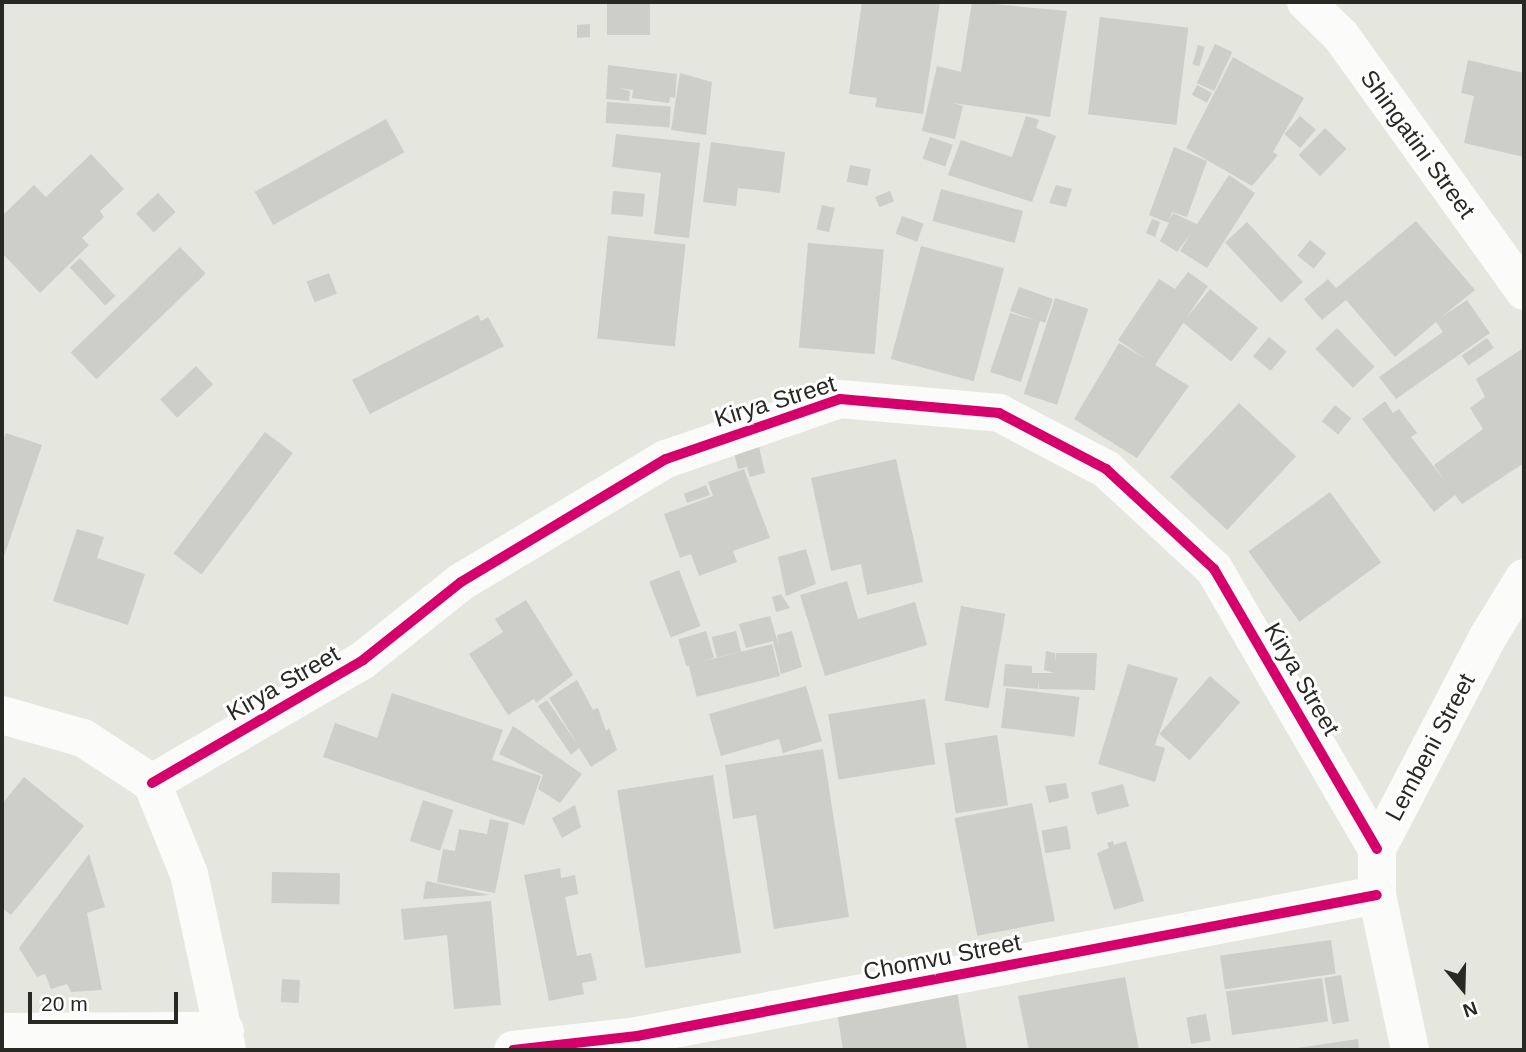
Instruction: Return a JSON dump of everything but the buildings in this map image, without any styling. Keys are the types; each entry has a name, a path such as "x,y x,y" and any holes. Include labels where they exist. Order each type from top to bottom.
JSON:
{"street":[{"name":"Shingatini Street","path":"1315,4 1341,36 1524,291"},
{"name":"Kirya Street","path":"152,783 363,660 461,582 666,459 840,398 999,413 1107,469 1214,569 1377,849"},
{"name":"Lembeni Street","path":"1410,1050 1377,895 1377,849 1489,635 1524,578"},
{"path":"2,715 83,738 152,783 189,874 226,1040 2,1032"},
{"name":"Chomvu Street","path":"513,1050 638,1043 1377,895"}],"cycle path":[{"path":"152,783 363,660 461,582 666,459 840,399 999,413 1106,469 1214,569 1377,849"},
{"path":"513,1050 637,1036 1377,895"}]}
